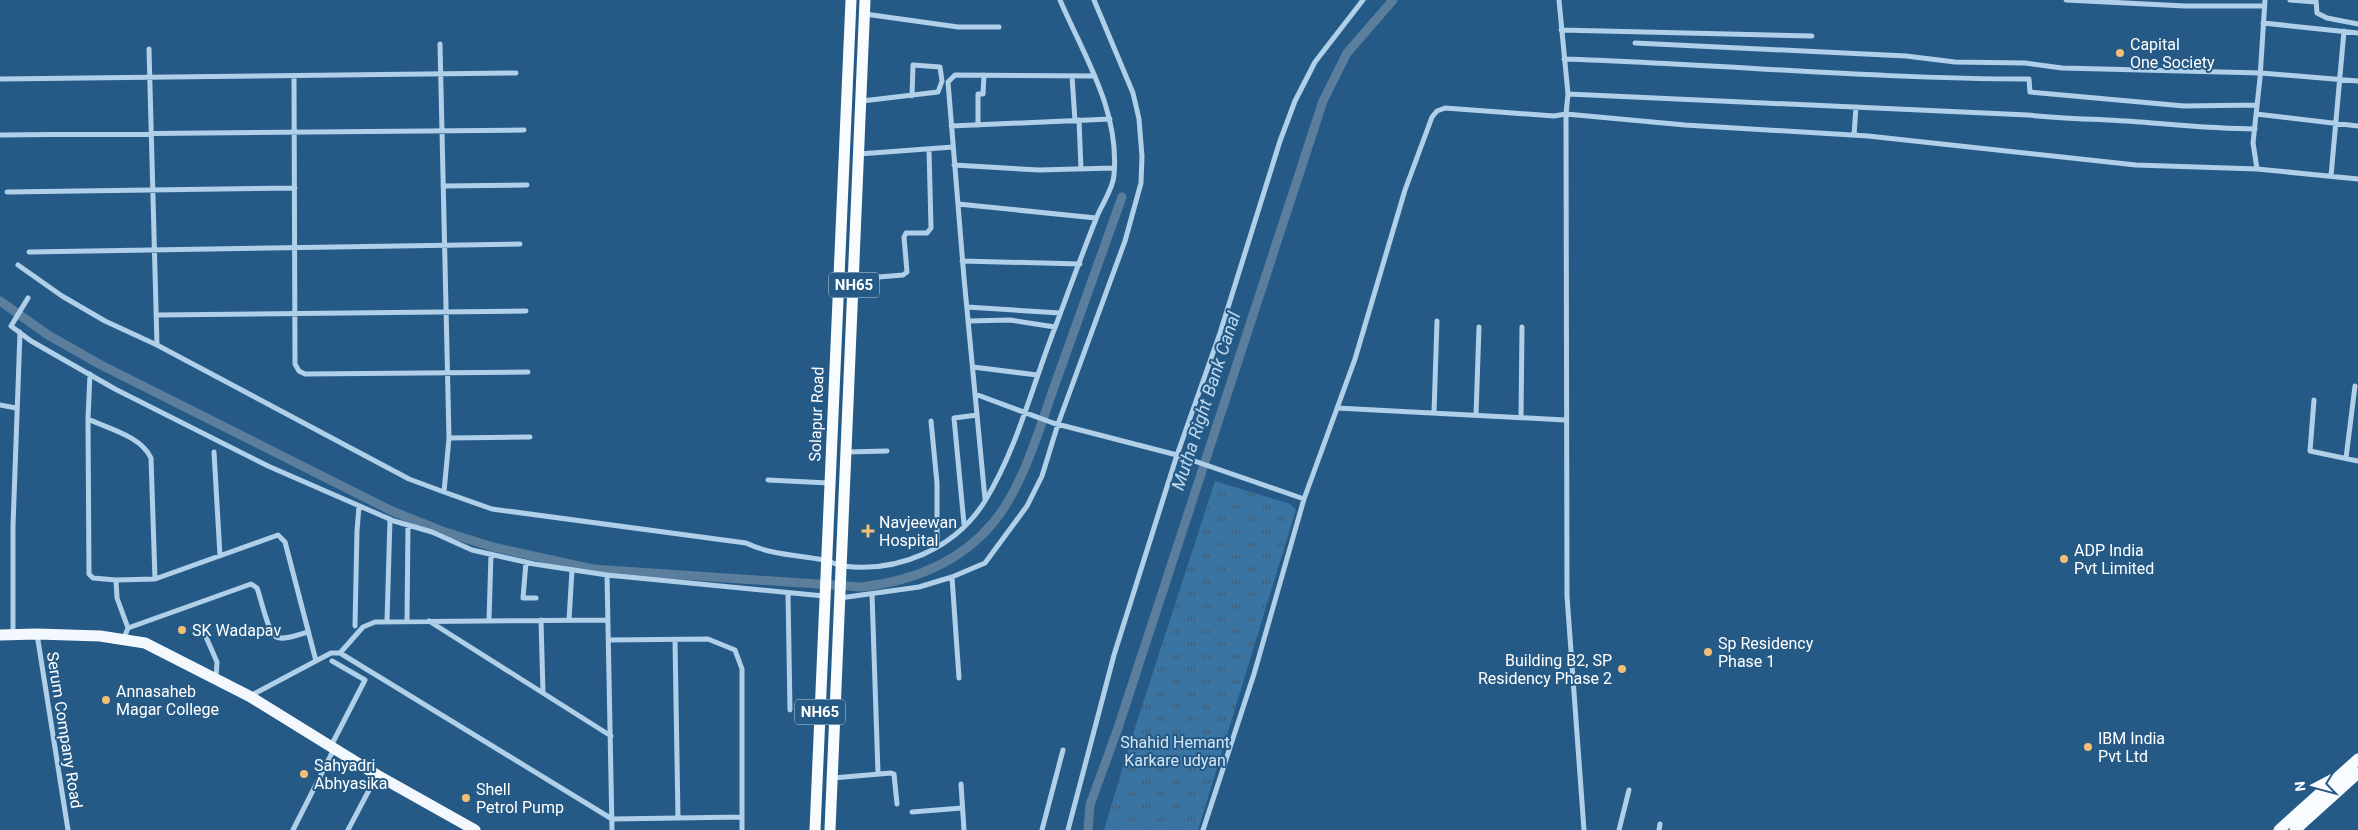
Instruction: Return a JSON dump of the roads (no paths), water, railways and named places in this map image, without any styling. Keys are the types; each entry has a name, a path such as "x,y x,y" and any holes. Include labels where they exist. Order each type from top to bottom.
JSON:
{"highway":[{"name":"Solapur Road","path":"815,830 850,0"},
{"name":"Solapur Road","path":"830,830 865,0"},
{"path":"2279,830 2358,760"},
{"path":"2295,830 2358,773"}],"main road":[{"path":"0,635 126,633 249,696 377,775 475,830"}],"street":[{"path":"18,266 62,296 105,321 158,346 409,478 492,509 746,543 763,551 841,568 902,563 924,555 937,547 964,524 986,500 1025,410 1096,218 1113,181 1114,168 1110,118 1095,76 1060,0"},
{"path":"840,596 872,594 918,586 952,577 978,566 993,556 1035,492 1056,423 1125,241 1141,183 1142,156 1139,119 1133,93 1094,0"},
{"path":"1068,830 1114,655 1176,455 1220,334 1280,141 1295,101 1315,62 1363,0"},
{"path":"1559,0 1568,94 1566,114 1565,420 1567,596 1584,830"},
{"path":"2066,0 2185,6 2264,3 2253,143 2257,169"},
{"path":"2290,0 2316,1 2317,13 2327,18 2358,24"},
{"path":"864,14 958,27 999,27"},
{"path":"2263,23 2358,33"},
{"path":"1561,30 1812,36"},
{"path":"2331,176 2344,31"},
{"path":"440,44 448,438 444,492"},
{"path":"1635,44 1906,56 1955,62 2025,63 2062,68 2260,73 2358,82"},
{"path":"149,49 158,346"},
{"path":"1564,59 1673,62 1935,79 2029,80 2030,92 2184,106 2257,105"},
{"path":"862,100 912,96 940,90 942,81 940,67 913,65 912,96"},
{"path":"0,79 516,73"},
{"path":"986,500 962,261 948,89 951,78 955,75 1095,76"},
{"path":"978,125 978,94 983,94 984,75"},
{"path":"294,76 297,314 295,364 299,371 305,374 528,372"},
{"path":"1072,76 1081,169"},
{"path":"1568,94 2028,115 2170,124 2212,129 2255,129"},
{"path":"1854,135 1856,107"},
{"path":"1203,830 1254,674 1304,499 1355,360 1406,190 1432,117 1437,111 1445,108 1554,116 1566,114 1685,125 1854,135 2136,165 2257,169 2358,179"},
{"path":"2256,114 2358,126"},
{"path":"951,126 1110,118"},
{"path":"0,135 524,130"},
{"path":"859,154 953,147"},
{"path":"854,279 904,275 907,272 904,237 906,233 927,233 931,228 929,149"},
{"path":"954,165 1039,170 1114,168"},
{"path":"443,186 527,184"},
{"path":"7,192 295,188"},
{"path":"958,204 1096,218"},
{"path":"29,252 520,244"},
{"path":"962,261 1080,264"},
{"path":"27,300 11,326 90,374 268,466 390,519 432,532 472,550 526,562 606,575 825,595"},
{"path":"967,307 1060,313"},
{"path":"157,315 526,311"},
{"path":"969,321 1010,320 1055,327"},
{"path":"1434,413 1437,321"},
{"path":"1476,415 1479,327"},
{"path":"1521,417 1522,327"},
{"path":"13,634 13,526 20,332"},
{"path":"973,366 1038,376"},
{"path":"90,374 88,419 88,574 93,578 116,580 155,579 273,535 282,537 285,542 316,661"},
{"path":"2346,458 2355,386"},
{"path":"975,394 1025,410 1056,423 1184,457 1304,499"},
{"path":"2314,400 2310,451 2358,461"},
{"path":"0,405 16,408"},
{"path":"1337,408 1565,420"},
{"path":"964,524 954,418 977,416"},
{"path":"88,419 138,442 147,449 151,458 155,579"},
{"path":"930,421 937,483 937,547"},
{"path":"448,438 530,437"},
{"path":"846,452 887,451"},
{"path":"214,452 220,556"},
{"path":"768,480 830,483"},
{"path":"355,626 359,506"},
{"path":"387,621 390,519"},
{"path":"407,621 408,525"},
{"path":"489,620 491,554"},
{"path":"526,562 523,598 536,598"},
{"path":"570,620 572,570"},
{"path":"606,575 612,830"},
{"path":"952,577 959,678"},
{"path":"116,580 117,598 126,633 251,584 258,588 271,632 276,637 283,638 308,632"},
{"path":"788,593 790,710"},
{"path":"872,594 878,773"},
{"path":"541,620 542,693"},
{"path":"340,653 368,624 387,621 606,620"},
{"path":"428,621 611,736"},
{"path":"203,630 217,662 216,678"},
{"name":"Serum Company Road","path":"37,634 68,830"},
{"path":"609,640 708,639 735,650 742,669 742,830"},
{"path":"675,640 678,818"},
{"path":"249,696 331,653 340,653 612,819 742,817"},
{"path":"293,830 365,680 332,662"},
{"path":"1042,830 1063,750"},
{"path":"832,778 878,773 894,774 897,804"},
{"path":"348,830 377,775"},
{"path":"961,784 964,830"},
{"path":"1619,830 1628,790"},
{"path":"912,812 962,808"}],"waterway":[{"name":"Mutha Right Bank Canal","path":"1088,830 1090,805 1118,728 1323,101 1347,53 1393,0"},
{"path":"0,301 48,335 101,365 392,511 442,531 493,547 593,569 862,587 916,575 950,559 979,538 1003,510 1021,478 1035,442 1122,197"}],"place":[{"name":"Capital One Society","path":"2120,53"},
{"name":"Navjeewan Hospital","path":"868,531"},
{"name":"ADP India Pvt Limited","path":"2064,559"},
{"name":"SK Wadapav","path":"182,630"},
{"name":"Sp Residency Phase 1","path":"1708,652"},
{"name":"Building B2, SP Residency Phase 2","path":"1622,669"},
{"name":"Annasaheb Magar College","path":"106,700"},
{"name":"IBM India Pvt Ltd","path":"2088,747"},
{"name":"Sahyadri Abhyasika","path":"304,774"},
{"name":"Shell Petrol Pump","path":"466,798"}],"park label":[{"name":"Shahid Hemant Karkare udyan","path":"1175,751"}]}
